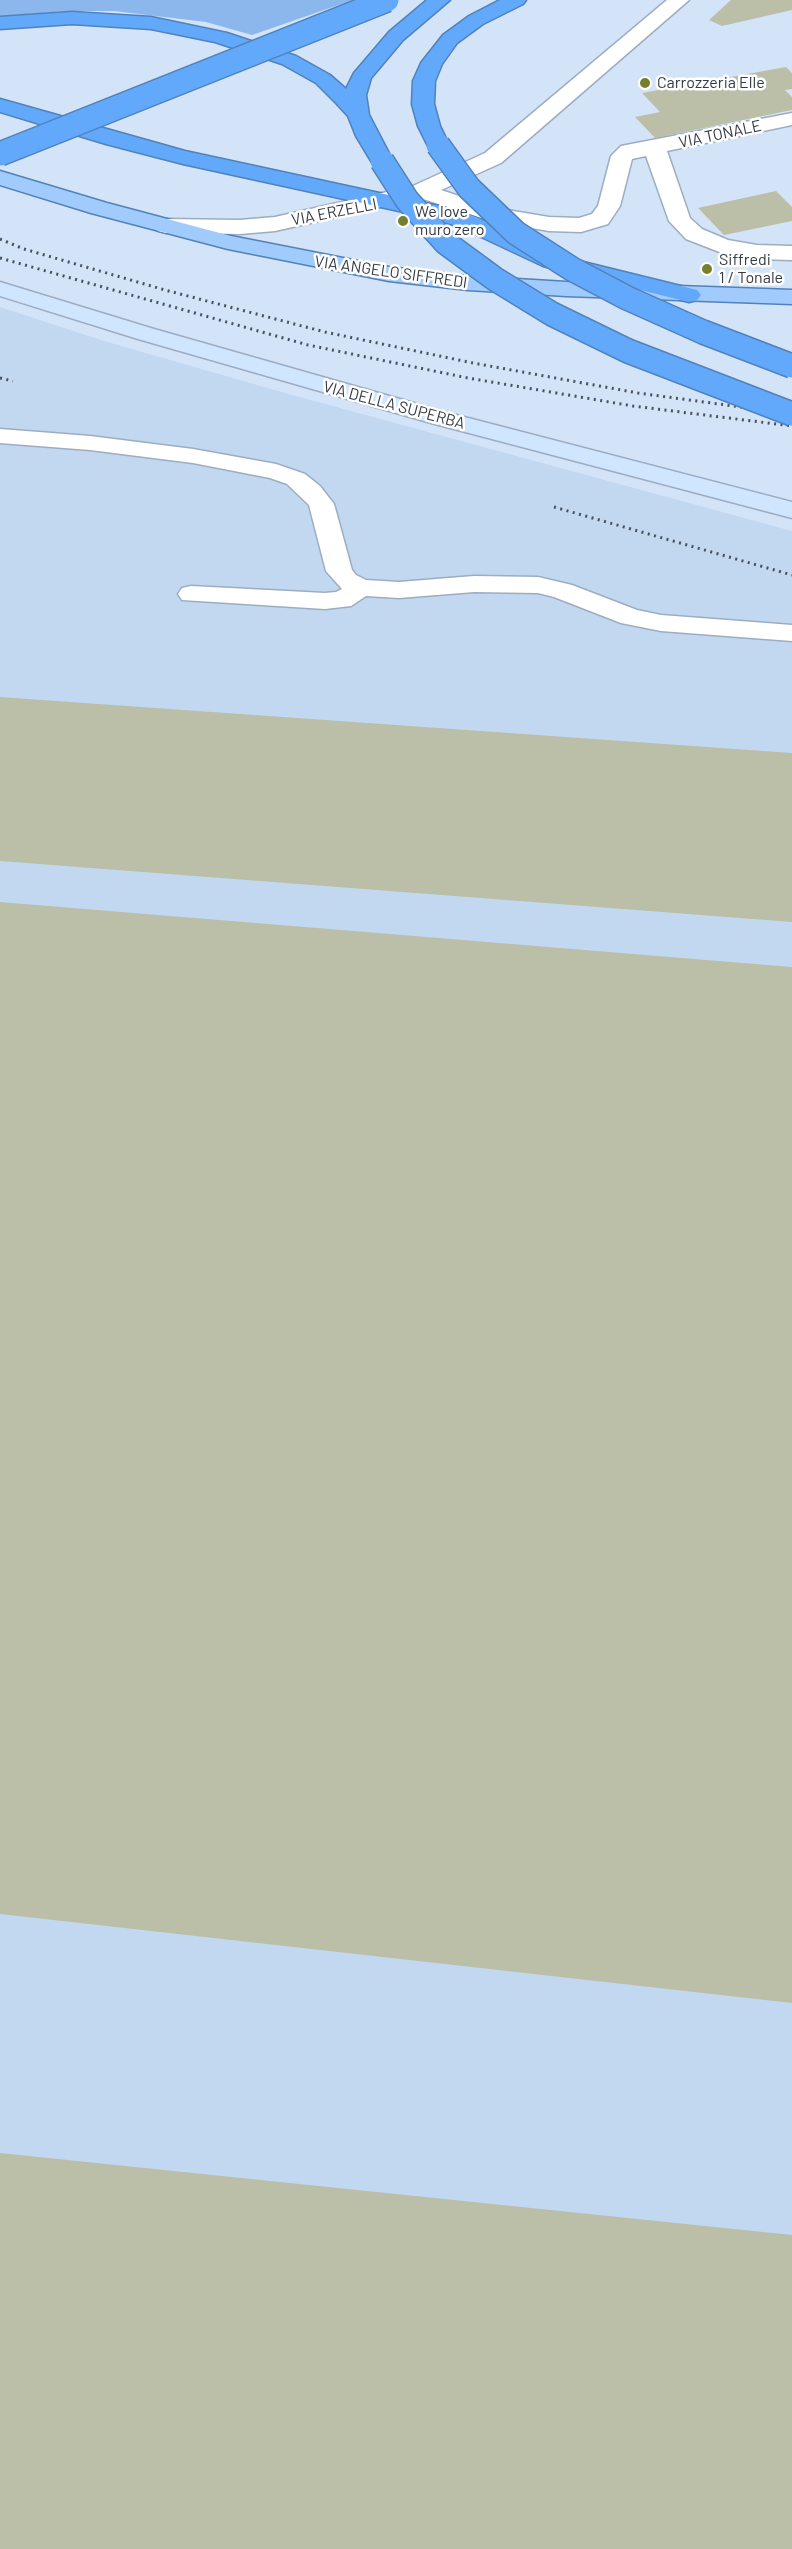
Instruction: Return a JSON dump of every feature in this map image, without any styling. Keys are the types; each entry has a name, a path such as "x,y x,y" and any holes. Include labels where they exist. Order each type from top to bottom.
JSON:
{"highway":[{"path":"0,154 76,126 387,0"},
{"path":"440,0 396,36 362,77 355,95 358,115 367,136 407,200 446,243 495,279 552,314 628,351 792,414"},
{"path":"516,0 476,20 450,39 432,63 424,81 423,104 429,126 438,145 470,188 516,233 572,269 627,298 703,332 792,366"},
{"path":"0,23 72,18 113,19 152,23 220,37 289,60 323,79 344,98 358,115"},
{"path":"0,105 183,157 389,201 468,222 551,261 689,295"}],"main road":[{"name":"VIA ANGELO SIFFREDI","path":"0,177 166,225 304,259 389,274 468,283 689,295 792,297"}],"street":[{"name":"VIA ERZELLI","path":"166,225 220,227 275,224 389,201 421,190 493,158 678,0"},
{"name":"VIA TONALE","path":"421,190 491,214 568,226 581,225 600,219 609,207 622,156 629,151 792,119"},
{"name":"VIA TONALE","path":"647,149 656,152 680,221 694,234 722,246 758,252 792,253"},
{"path":"493,158 486,192 491,214 502,238"},
{"name":"VIA DELLA SUPERBA","path":"0,289 146,334 440,418 792,510"},
{"path":"0,436 90,443 193,456 276,472 296,479 311,491 321,504 339,571 347,581 361,588 399,590 474,584 538,585 563,591 630,617 661,623 792,633"},
{"path":"191,594 325,601 342,600 361,588"}],"shaded area":[{"path":"0,0 353,0 252,35 206,22 114,11 67,11 0,16"},
{"path":"0,307 104,341 285,393 792,531 792,2549 0,2549"}],"building":[{"path":"731,0 792,0 792,10 722,26 709,20"},
{"path":"786,67 792,73 792,89 785,90 792,97 792,110 655,138 635,117 660,112 642,93"},
{"path":"776,191 792,207 792,221 724,235 698,208"},
{"path":"0,697 792,753 792,922 0,861"},
{"path":"0,902 792,967 792,2003 0,1914"},
{"path":"0,2153 792,2235 792,2549 0,2549"}],"railway":[{"path":"0,239 24,249 165,290 325,332 473,363 638,393 792,414"},
{"path":"0,258 308,345 468,378 633,406 792,426"},
{"path":"0,378 13,381"},
{"path":"554,507 792,575"}],"place":[{"name":"Carrozzeria Elle","path":"645,83"},
{"name":"We love muro zero","path":"403,221"},
{"name":"Siffredi 1 / Tonale","path":"707,269"}]}
